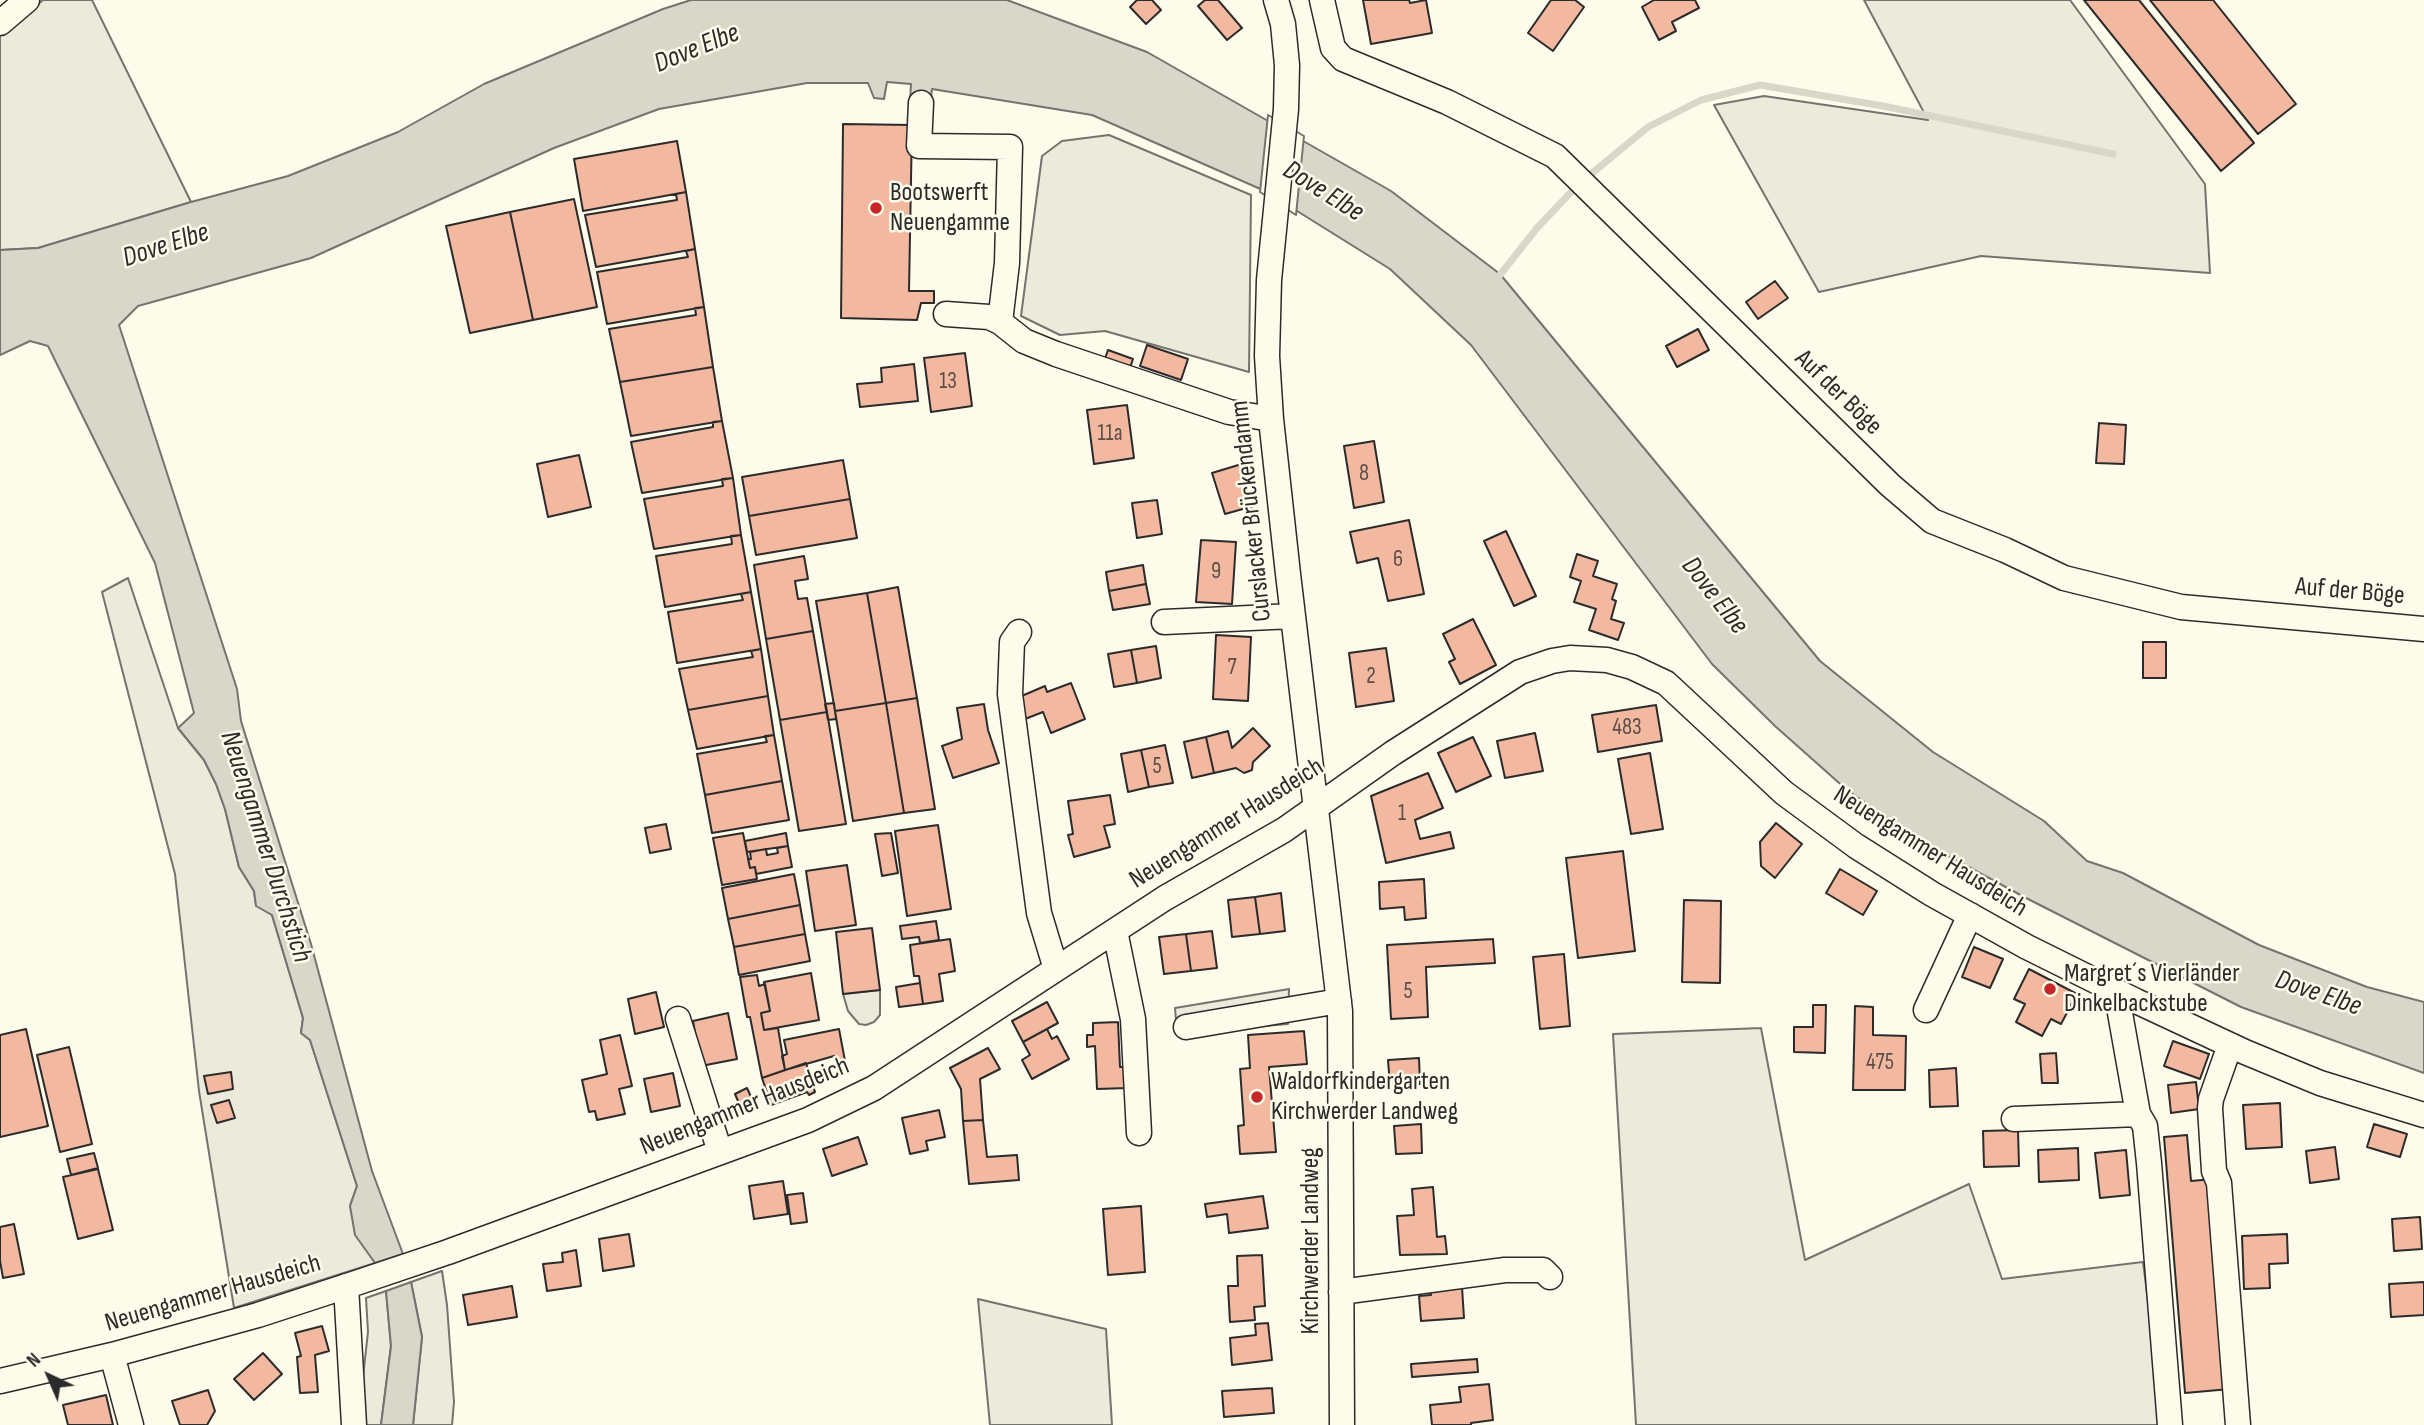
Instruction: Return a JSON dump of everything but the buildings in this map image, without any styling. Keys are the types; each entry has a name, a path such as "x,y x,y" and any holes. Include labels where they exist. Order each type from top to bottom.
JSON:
{"street":[{"path":"0,23 27,0"},
{"name":"Curslacker Brückendamm","path":"1276,0 1283,24 1286,52 1286,109 1269,280 1267,356 1271,419 1316,807"},
{"name":"Auf der Böge","path":"1322,0 1333,48 1343,59 1447,102 1555,156 1890,485 1932,521 2005,550 2064,578 2181,607 2424,629"},
{"path":"921,103 919,146 1010,147 1007,263 1000,322"},
{"path":"946,314 989,317 1024,341 1056,354 1229,412 1271,419"},
{"path":"1164,622 1293,616"},
{"path":"1019,632 1012,642 1010,694 1040,913 1056,969"},
{"name":"Neuengammer Hausdeich","path":"0,1381 112,1355 258,1315 413,1264 808,1120 874,1088 1165,898 1284,830 1393,752 1520,672 1570,658 1607,660 1642,671 1666,683 1801,806 1884,864 1970,915 2125,996 2230,1045 2320,1083 2424,1115"},
{"name":"Kirchwerder Landweg","path":"1316,807 1339,1000 1342,1425"},
{"path":"1926,1010 1970,915"},
{"path":"1115,931 1133,1019 1139,1133"},
{"path":"2125,996 2120,1013 2138,1114 2145,1126 2170,1425"},
{"path":"1186,1027 1339,1000"},
{"path":"678,1019 720,1152"},
{"path":"2230,1045 2210,1108 2214,1171 2219,1183 2238,1425"},
{"path":"2014,1119 2138,1114"},
{"path":"1341,1292 1505,1270 1543,1270 1550,1276"},
{"path":"346,1286 354,1425"},
{"path":"112,1355 131,1425"}],"shaded area":[{"path":"43,0 92,0 191,202 38,248 0,250 0,36"},
{"path":"1864,0 2070,0 2205,184 2210,273 1981,256 1819,292 1714,105 1764,96 1928,120"},
{"path":"1109,135 1251,195 1249,372 1105,331 1060,335 1021,316 1042,156 1062,141"},
{"path":"128,578 178,728 204,760 216,784 239,867 254,891 256,905 272,915 303,1018 301,1033 310,1040 357,1186 350,1206 375,1263 234,1308 199,1091 175,874 102,592"},
{"path":"1289,989 1288,1024 1177,1033 1175,1008"},
{"path":"880,990 880,1015 874,1022 859,1024 848,1011 843,994"},
{"path":"1761,1028 1805,1260 1969,1184 2002,1279 2143,1262 2164,1425 1636,1425 1613,1034"},
{"path":"442,1271 454,1402 452,1425 413,1425 422,1337 411,1282"},
{"path":"386,1291 391,1346 381,1425 365,1425 363,1377 368,1332 366,1298"},
{"path":"978,1299 1106,1329 1112,1425 990,1425"}],"water":[{"path":"691,0 1007,0 1147,52 1391,191 1500,274 1820,661 1933,752 2044,821 2087,861 2123,873 2259,945 2367,987 2424,1002 2424,1073 2241,1007 1922,842 1847,790 1775,726 1712,664 1471,345 1390,269 1265,191 1092,115 932,89 930,104 910,102 911,84 887,82 884,99 874,98 868,83 807,83 659,109 554,148 311,258 138,306 119,325 237,689 241,721 311,944 372,1171 403,1254 375,1263 355,1235 350,1206 357,1186 310,1040 301,1033 303,1018 272,915 256,906 254,891 239,867 216,784 204,760 178,728 194,713 155,563 48,346 30,341 0,355 0,250 38,248 288,176 398,132 484,84 663,9"},
{"path":"411,1282 422,1337 413,1425 381,1425 391,1346 386,1291"}],"pier":[{"path":"1268,115 1304,136 1296,215 1260,192"}],"waterway":[{"path":"1591,174 1648,127 1701,100 1760,85 1883,106 2113,154"},
{"path":"1496,280 1537,228 1573,190"}],"place":[{"name":"Bootswerft Neuengamme","path":"876,208"},
{"name":"Margret´s Vierländer Dinkelbackstube","path":"2050,989"},
{"name":"Waldorfkindergarten Kirchwerder Landweg","path":"1257,1097"}],"water label":[{"name":"Dove Elbe","path":"697,49"},
{"name":"Dove Elbe","path":"1323,192"},
{"name":"Dove Elbe","path":"166,246"},
{"name":"Dove Elbe","path":"1714,596"},
{"name":"Neuengammer Durchstich","path":"265,847"},
{"name":"Dove Elbe","path":"2318,994"}]}
